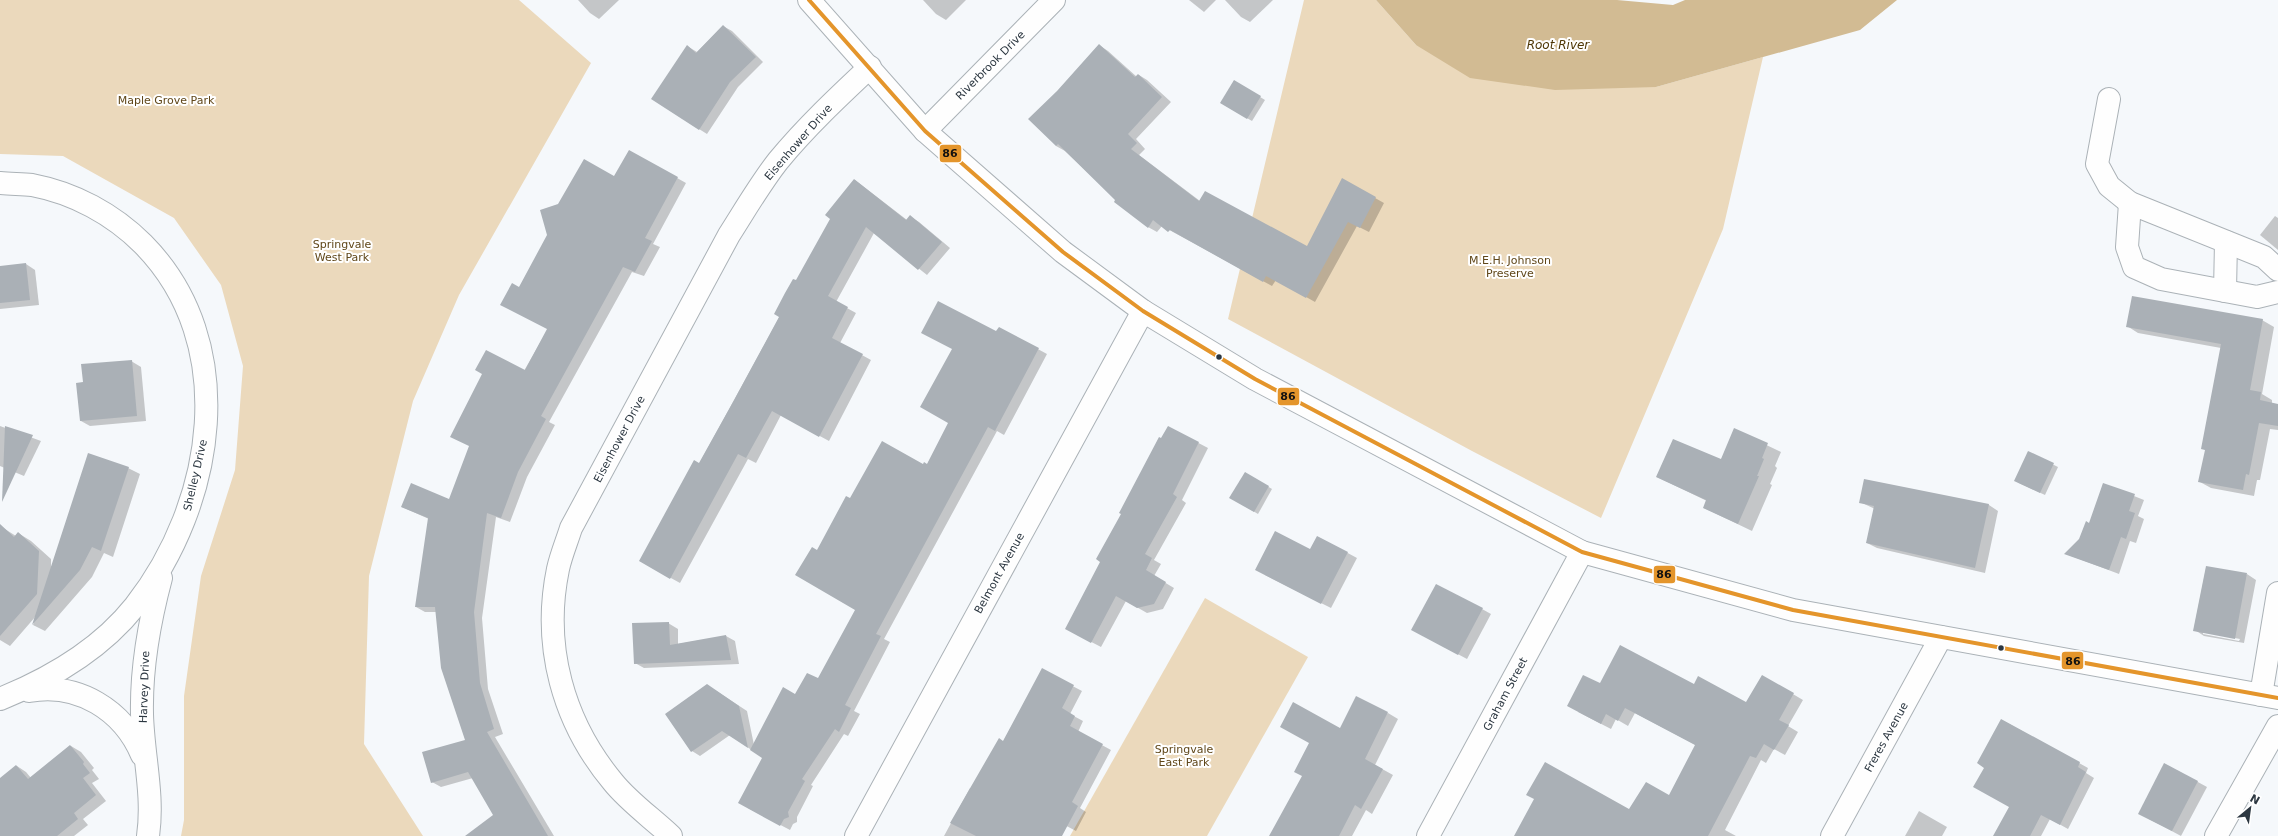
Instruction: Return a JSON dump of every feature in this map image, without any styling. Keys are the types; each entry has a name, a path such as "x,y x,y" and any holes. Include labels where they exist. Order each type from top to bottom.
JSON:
{"street":[{"path":"808,0 925,131 1063,252 1142,311 1254,379 1582,552 1793,610 2269,697 2278,593"},
{"name":"Riverbrook Drive","path":"925,131 1054,0"},
{"name":"Eisenhower Drive","path":"671,836 614,783 589,750 570,712 562,692 554,651 552,610 558,568 571,528 729,235 752,197 778,161 821,114 870,68"},
{"path":"2109,99 2097,164 2109,186 2130,203 2264,257 2278,270"},
{"name":"Shelley Drive","path":"0,183 39,187 68,195 100,210 129,230 156,257 178,288 189,311 201,347 206,384 205,433 193,492 175,542 163,564 134,607 98,644 56,673 6,697"},
{"path":"2130,203 2127,247 2134,267 2161,279 2256,297 2278,292"},
{"path":"2225,291 2226,242"},
{"name":"Belmont Avenue","path":"856,836 1142,311"},
{"name":"Harvey Drive","path":"148,836 150,812 142,714 146,645 156,597 175,542"},
{"name":"Graham Street","path":"1428,836 1582,552"},
{"name":"Freres Avenue","path":"1832,836 1940,637"},
{"path":"6,697 39,689 57,689 92,699 104,707 127,727 138,744 148,774"},
{"path":"2216,836 2278,726"}],"green space":[{"name":"Springvale West Park","path":"0,0 519,0 591,63 459,295 413,401 369,576 364,744 423,836 181,836 184,820 184,696 201,576 235,470 243,366 221,285 174,218 63,156 0,154"},
{"name":"M.E.H. Johnson Preserve","path":"1304,0 1376,0 1416,45 1656,87 1763,57 1723,229 1601,518 1472,451 1228,319"},
{"name":"Springvale East Park","path":"1205,598 1308,657 1207,836 1070,836"}],"water":[{"name":"Root River","path":"1376,0 1617,0 1673,5 1685,0 1897,0 1860,30 1656,87 1555,90 1470,78 1416,45"}],"building":[{"path":"723,25 756,57 730,82 699,130 651,99 687,45 696,53"},
{"path":"1099,44 1135,77 1138,74 1162,97 1128,134 1137,143 1131,149 1199,201 1205,191 1307,246 1342,178 1376,197 1360,228 1348,222 1306,298 1266,276 1263,282 1170,230 1168,232 1153,220 1148,228 1114,202 1115,200 1058,144 1056,146 1028,119 1057,91"},
{"path":"1234,80 1261,96 1247,119 1220,103"},
{"path":"629,150 678,177 645,238 652,241 635,272 623,267 541,416 546,419 518,472 501,518 487,513 474,612 480,683 494,729 487,732 548,836 465,836 493,815 468,772 431,783 422,752 465,740 441,668 435,607 415,607 428,518 401,507 411,483 449,499 469,446 450,437 482,374 475,370 486,350 525,370 547,329 500,305 512,283 519,287 547,235 540,210 558,204 584,159 614,176"},
{"path":"854,179 906,220 910,215 942,242 918,270 866,227 828,296 848,307 832,338 863,354 819,437 772,411 746,458 738,454 670,579 639,561 694,460 699,463 779,317 774,314 793,279 796,280 830,219 825,215"},
{"path":"26,263 30,300 0,303 0,266"},
{"path":"2132,296 2263,319 2250,390 2261,392 2260,400 2278,404 2278,426 2259,423 2249,475 2246,474 2243,490 2198,482 2205,450 2201,449 2221,344 2126,327"},
{"path":"938,301 996,331 999,327 1039,348 995,431 988,427 876,634 881,636 845,705 851,708 839,732 835,729 802,779 805,781 788,812 789,817 784,819 780,826 738,803 762,758 750,750 783,687 795,694 807,673 818,678 855,610 795,575 812,547 817,550 846,496 850,498 882,441 923,464 924,462 927,464 948,423 920,407 952,349 921,333"},
{"path":"132,360 137,416 80,421 76,383 83,382 81,364"},
{"path":"5,426 33,435 2,502"},
{"path":"1168,426 1199,442 1173,494 1177,497 1145,554 1152,558 1146,570 1166,582 1154,604 1137,608 1116,596 1091,643 1065,629 1100,562 1096,559 1121,514 1119,513 1159,437 1161,438"},
{"path":"1734,428 1768,443 1762,458 1764,459 1757,476 1759,476 1738,524 1703,508 1706,500 1656,477 1673,439 1721,459"},
{"path":"2028,451 2054,463 2040,493 2014,481"},
{"path":"88,453 129,467 101,551 92,547 80,570 32,625"},
{"path":"1245,472 1269,486 1254,512 1229,498"},
{"path":"1864,479 1989,504 1975,568 1866,543 1874,506 1859,503"},
{"path":"2103,483 2135,494 2129,511 2135,513 2126,539 2121,537 2109,570 2064,554 2079,539 2086,521 2089,523"},
{"path":"0,524 14,537 18,532 39,551 37,594 0,636"},
{"path":"1275,531 1310,549 1317,536 1348,552 1321,604 1255,570"},
{"path":"2206,566 2247,573 2235,639 2193,631"},
{"path":"1436,584 1483,608 1458,655 1411,630"},
{"path":"669,622 670,645 726,635 731,660 634,664 632,623"},
{"path":"1620,645 1694,684 1698,676 1746,702 1762,675 1794,693 1779,720 1789,725 1774,750 1764,744 1756,758 1750,756 1708,836 1514,836 1534,799 1526,795 1545,762 1629,809 1646,782 1669,795 1695,745 1625,708 1618,721 1606,714 1601,724 1567,706 1583,675 1600,683"},
{"path":"1042,668 1074,685 1062,708 1075,716 1070,726 1103,744 1072,802 1078,806 1062,836 976,836 950,823 999,738 1003,741"},
{"path":"707,684 739,706 748,748 722,731 691,752 665,714"},
{"path":"1356,696 1388,712 1365,759 1383,769 1361,809 1355,805 1339,836 1269,836 1302,776 1294,772 1309,743 1280,727 1293,702 1340,728"},
{"path":"2001,719 2080,762 2078,767 2086,772 2060,825 2041,815 2030,836 1993,836 2009,807 1973,787 1984,768 1977,763"},
{"path":"70,745 84,762 83,764 90,773 83,778 96,795 74,813 78,819 57,836 0,836 0,778 16,765 28,779"},
{"path":"2164,763 2198,781 2172,831 2138,814"}],"transit line":[{"name":"86","path":"809,0 925,131 1063,252 1143,311 1255,379 1582,552 1793,610 2278,698"}],"park label":[{"name":"Maple Grove Park","path":"166,100"}]}
